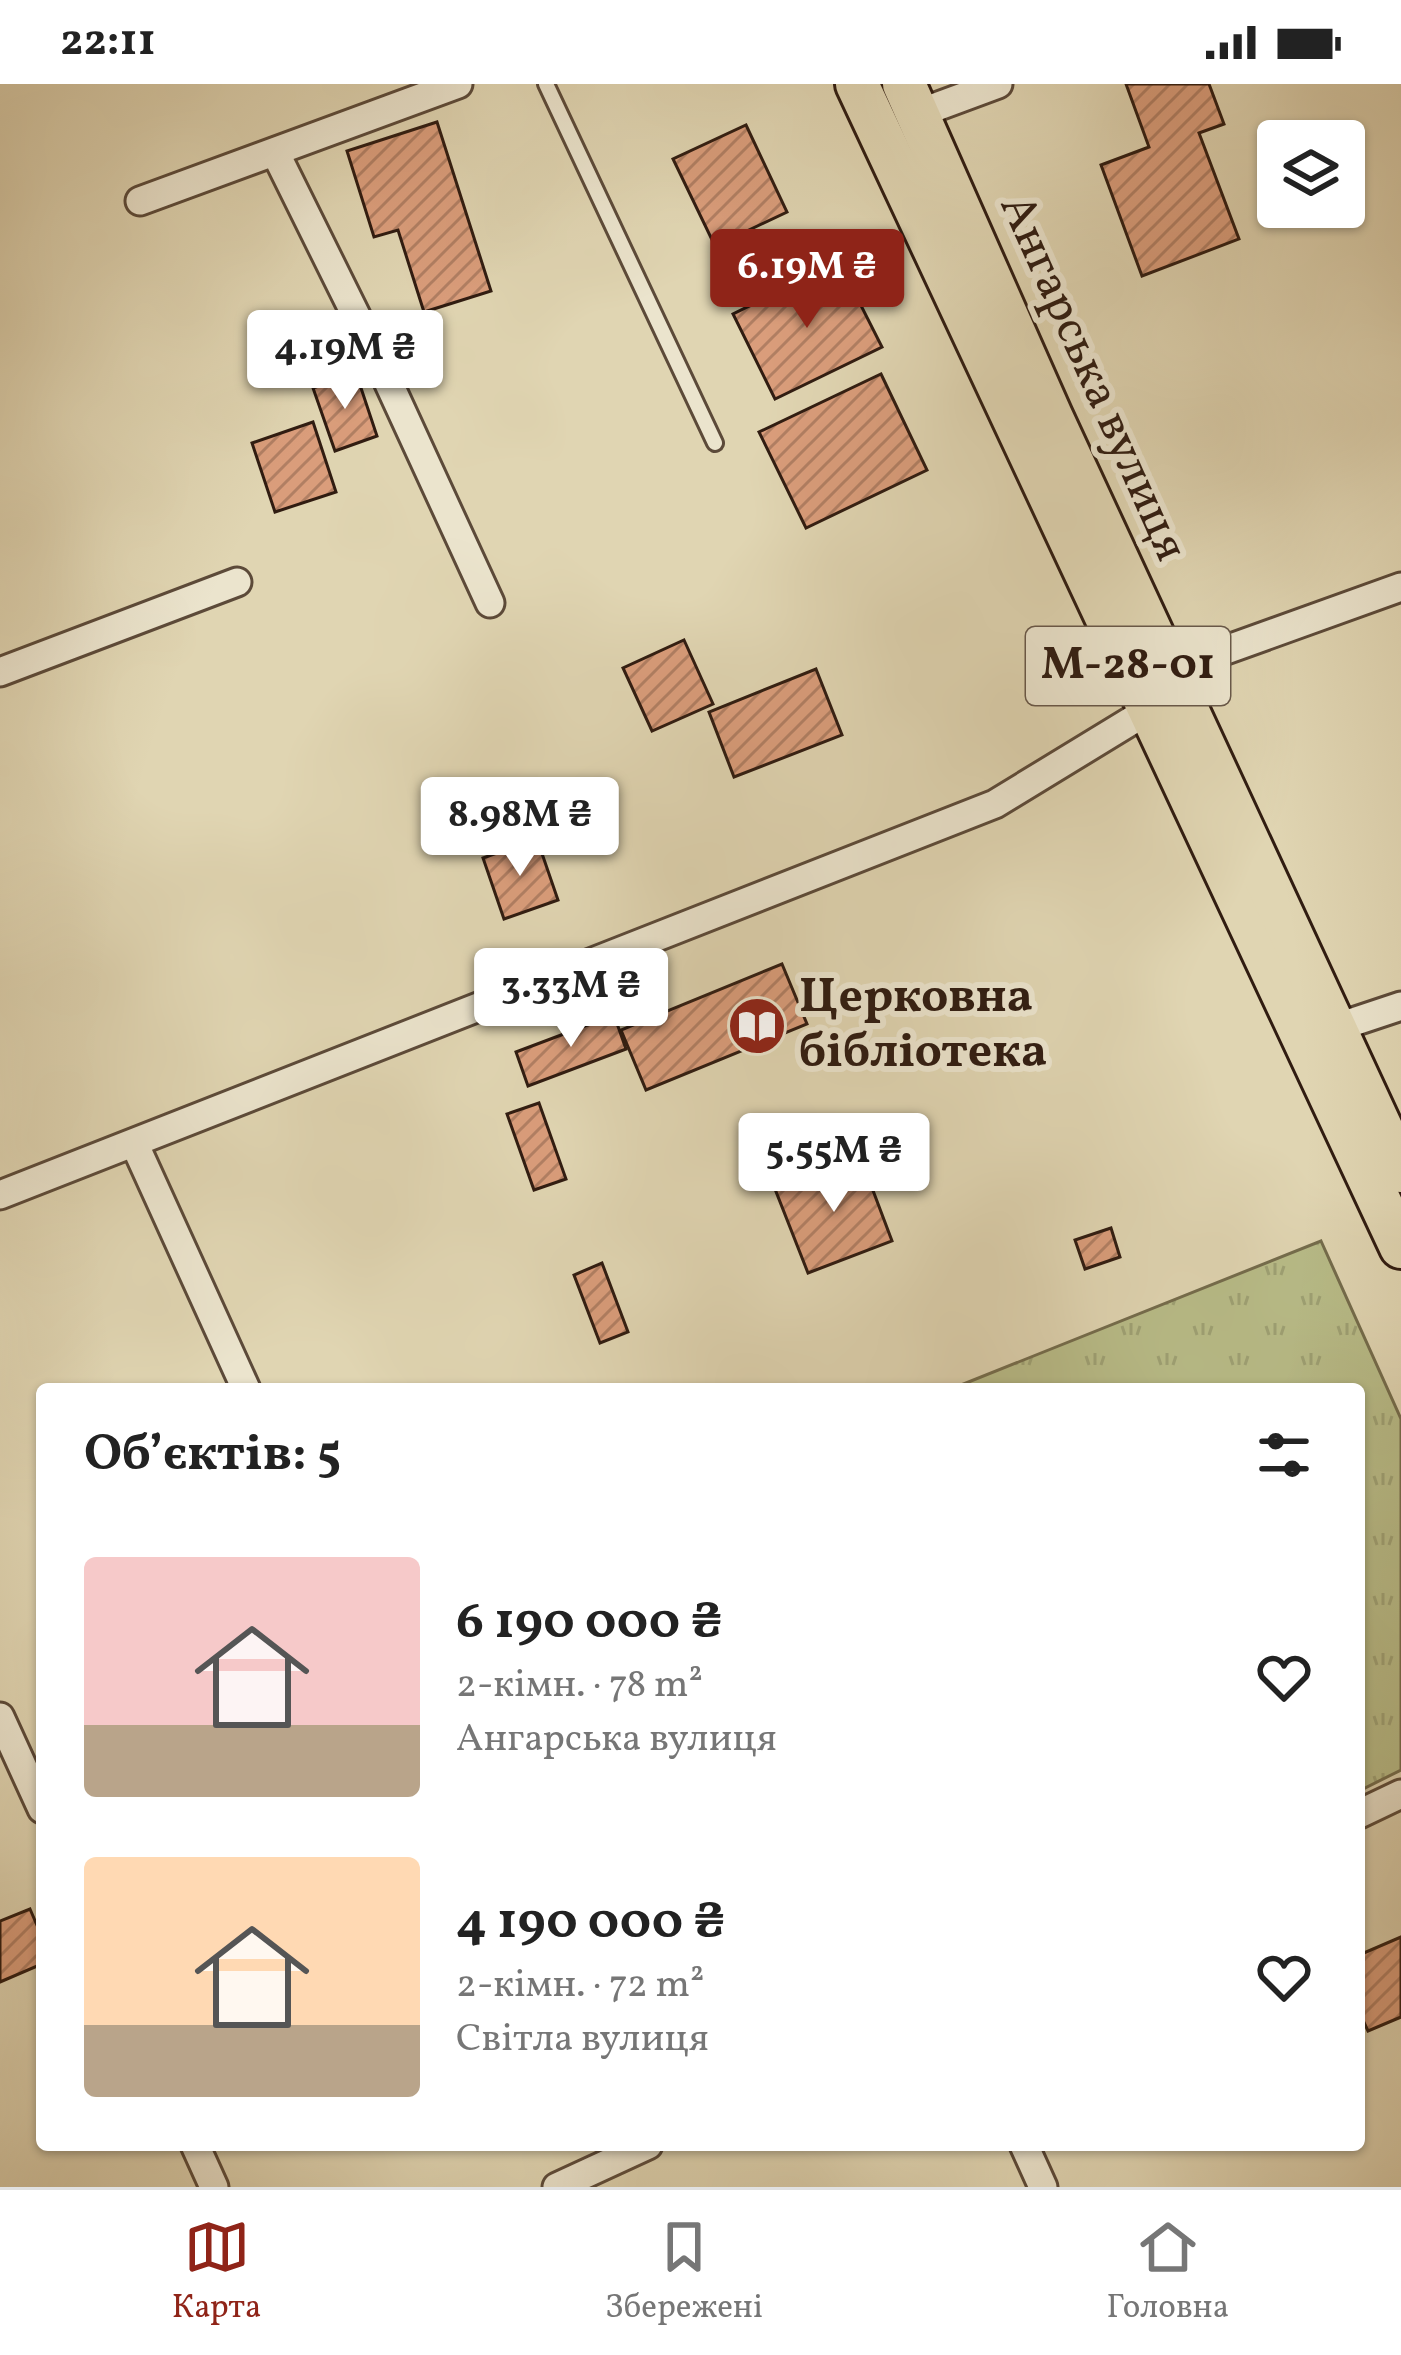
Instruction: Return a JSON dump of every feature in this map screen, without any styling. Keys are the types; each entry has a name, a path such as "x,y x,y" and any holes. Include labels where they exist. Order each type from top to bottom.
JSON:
{"main road":[{"name":"Ангарська вулиця","path":"857,84 1401,1246"},
{"name":"Ангарська вулиця","path":"910,99 1401,1171"}],"street":[{"path":"140,201 458,84"},
{"path":"910,99 998,84"},
{"path":"274,152 380,364 490,603"},
{"path":"0,672 237,583"},
{"path":"1169,670 1401,586"},
{"path":"0,1195 995,804 1149,710"},
{"path":"1335,1028 1401,1006"},
{"path":"135,1144 243,1383"},
{"path":"0,1717 36,1796"},
{"path":"1365,1811 1401,1794"},
{"path":"198,2151 214,2187"},
{"path":"557,2187 634,2151"},
{"path":"1027,2151 1043,2187"}],"lane":[{"path":"546,84 715,443"}],"green space":[{"path":"1321,1241 1401,1419 1401,1770 1365,1788 1365,1383 966,1383"}],"building":[{"path":"1126,84 1209,84 1224,124 1199,133 1239,239 1142,276 1101,165 1149,147"},
{"path":"437,122 491,291 424,312 398,230 374,237 347,151"},
{"path":"746,125 787,212 715,246 673,159"},
{"path":"839,262 882,347 775,399 733,314"},
{"path":"356,373 377,436 335,451 313,388"},
{"path":"881,374 927,470 806,528 759,432"},
{"path":"313,422 336,492 275,512 252,443"},
{"path":"684,640 713,704 652,731 623,668"},
{"path":"816,669 842,735 734,777 709,712"},
{"path":"537,839 558,900 504,919 483,858"},
{"path":"782,964 807,1024 646,1090 621,1030"},
{"path":"614,1015 626,1049 528,1086 516,1052"},
{"path":"539,1103 566,1179 534,1190 507,1114"},
{"path":"860,1156 892,1241 808,1273 775,1189"},
{"path":"1111,1228 1120,1257 1085,1269 1075,1240"},
{"path":"602,1263 628,1332 600,1343 574,1275"},
{"path":"30,1909 36,1923 36,1967 0,1982 0,1921"},
{"path":"1401,1937 1401,2017 1368,2031 1365,2024 1365,1952"}],"place":[{"name":"Церковна бібліотека","path":"757,1026"}]}
